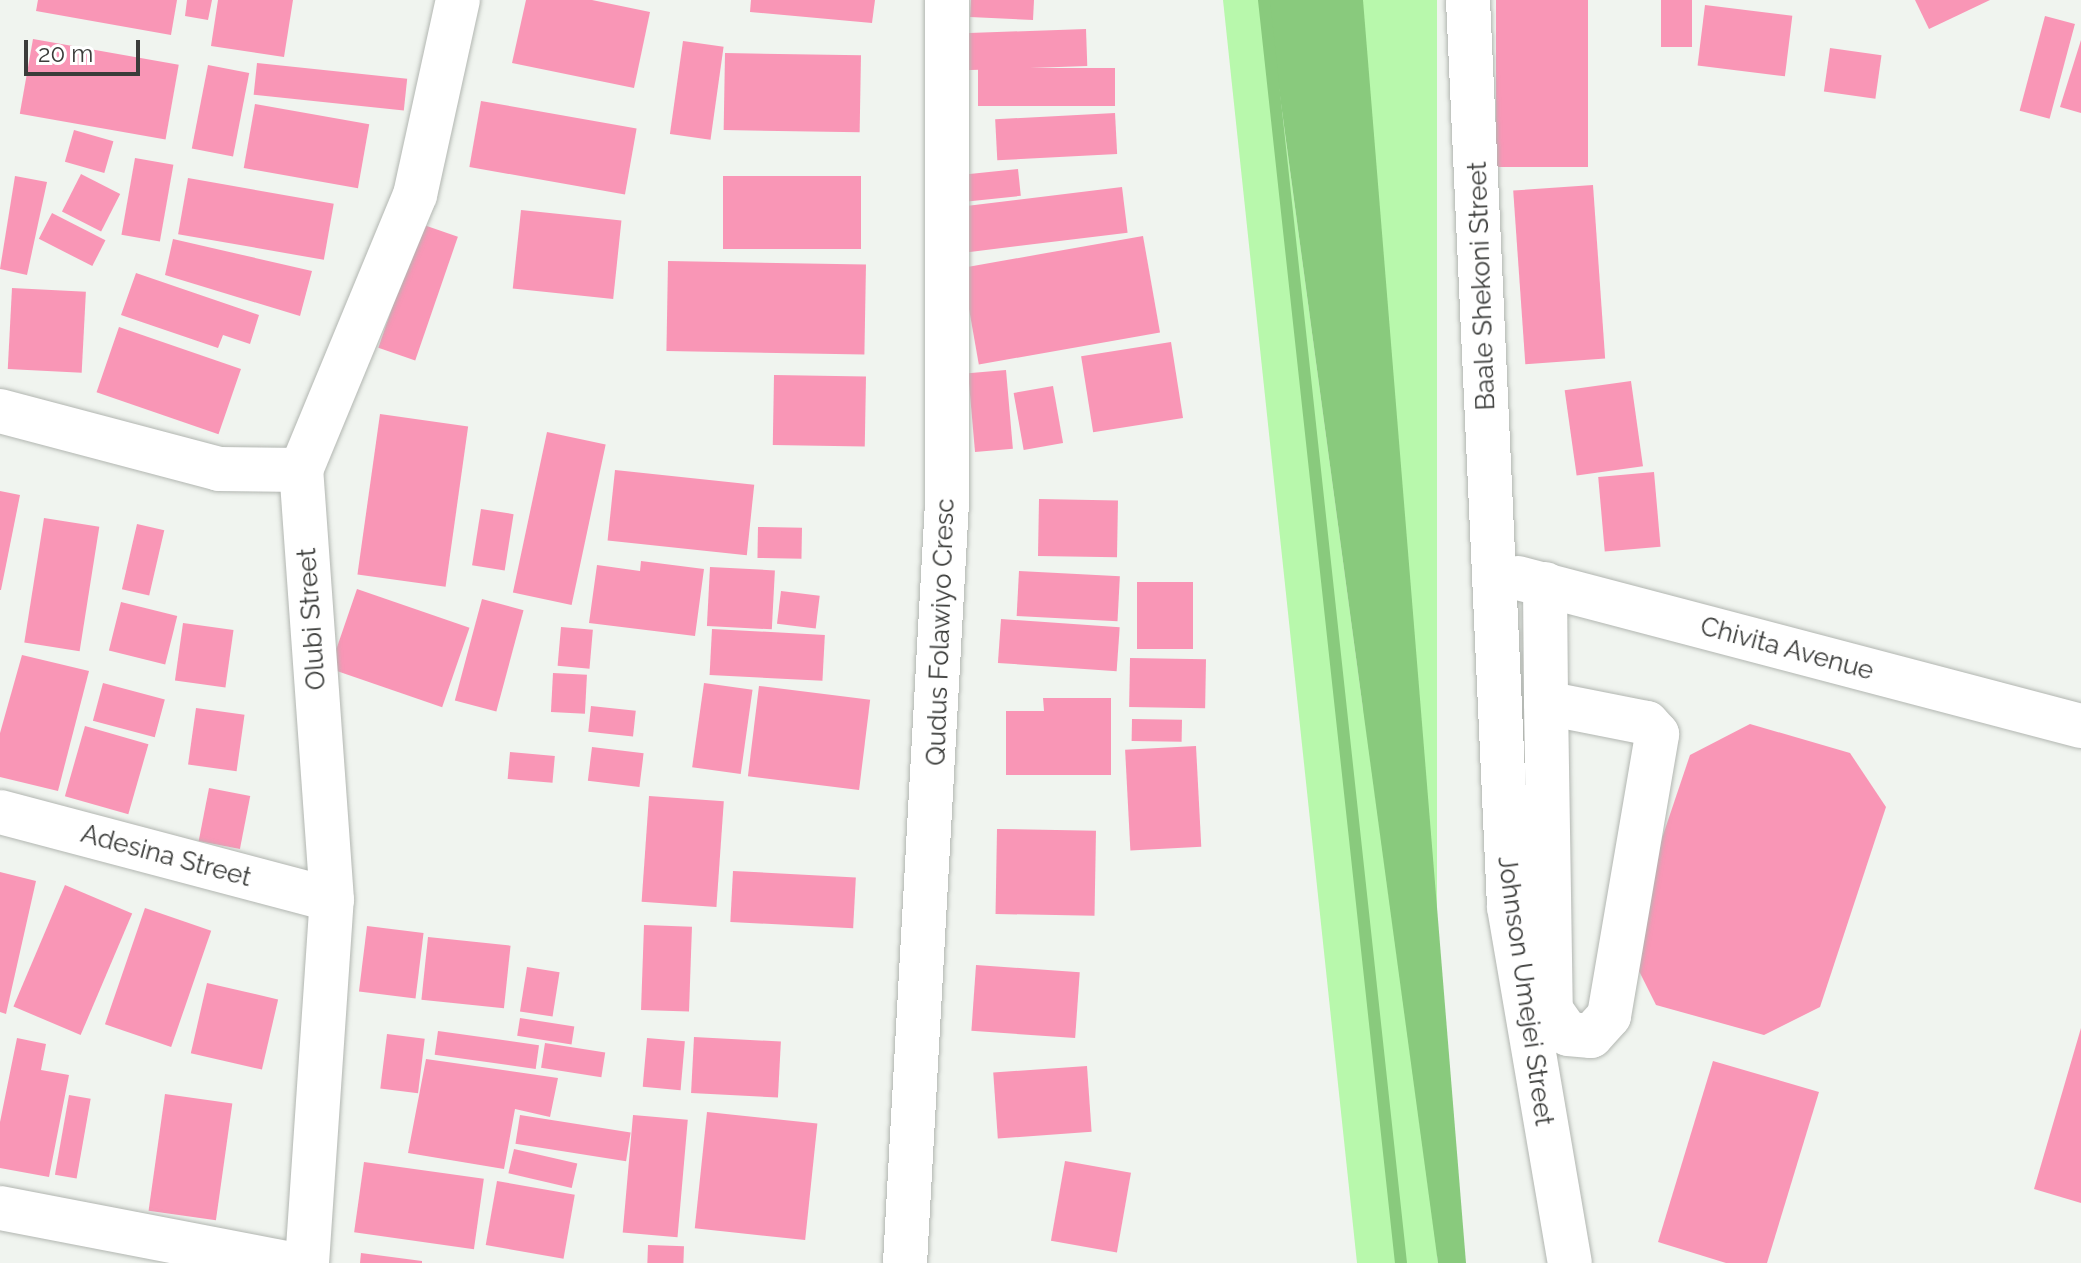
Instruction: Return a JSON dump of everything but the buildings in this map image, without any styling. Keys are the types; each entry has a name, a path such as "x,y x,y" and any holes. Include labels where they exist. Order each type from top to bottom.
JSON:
{"street":[{"name":"Olubi Street","path":"307,1263 332,900 301,470 415,195 458,0"},
{"name":"Qudus Folawiyo Cresc","path":"905,1263 947,502 947,0"},
{"name":"Baale Shekoni Street","path":"1468,0 1492,573"},
{"path":"0,411 219,469 301,470"},
{"name":"Chivita Avenue","path":"1492,573 1545,584 2081,726"},
{"name":"Johnson Umejei Street","path":"1492,573 1509,907 1570,1263"},
{"path":"1545,584 1546,703 1551,1010 1568,1034 1591,1036 1609,1016 1657,734 1647,723 1546,703"},
{"name":"Adesina Street","path":"0,812 332,900"},
{"path":"0,1208 286,1263"}],"shaded area":[{"path":"1223,0 1267,0 1438,1263 1357,1263"},
{"path":"1267,0 1363,0 1466,1263 1438,1263"},
{"path":"1363,0 1437,0 1437,1263 1363,1263"}],"waterway":[{"path":"1264,0 1401,1263"}]}
